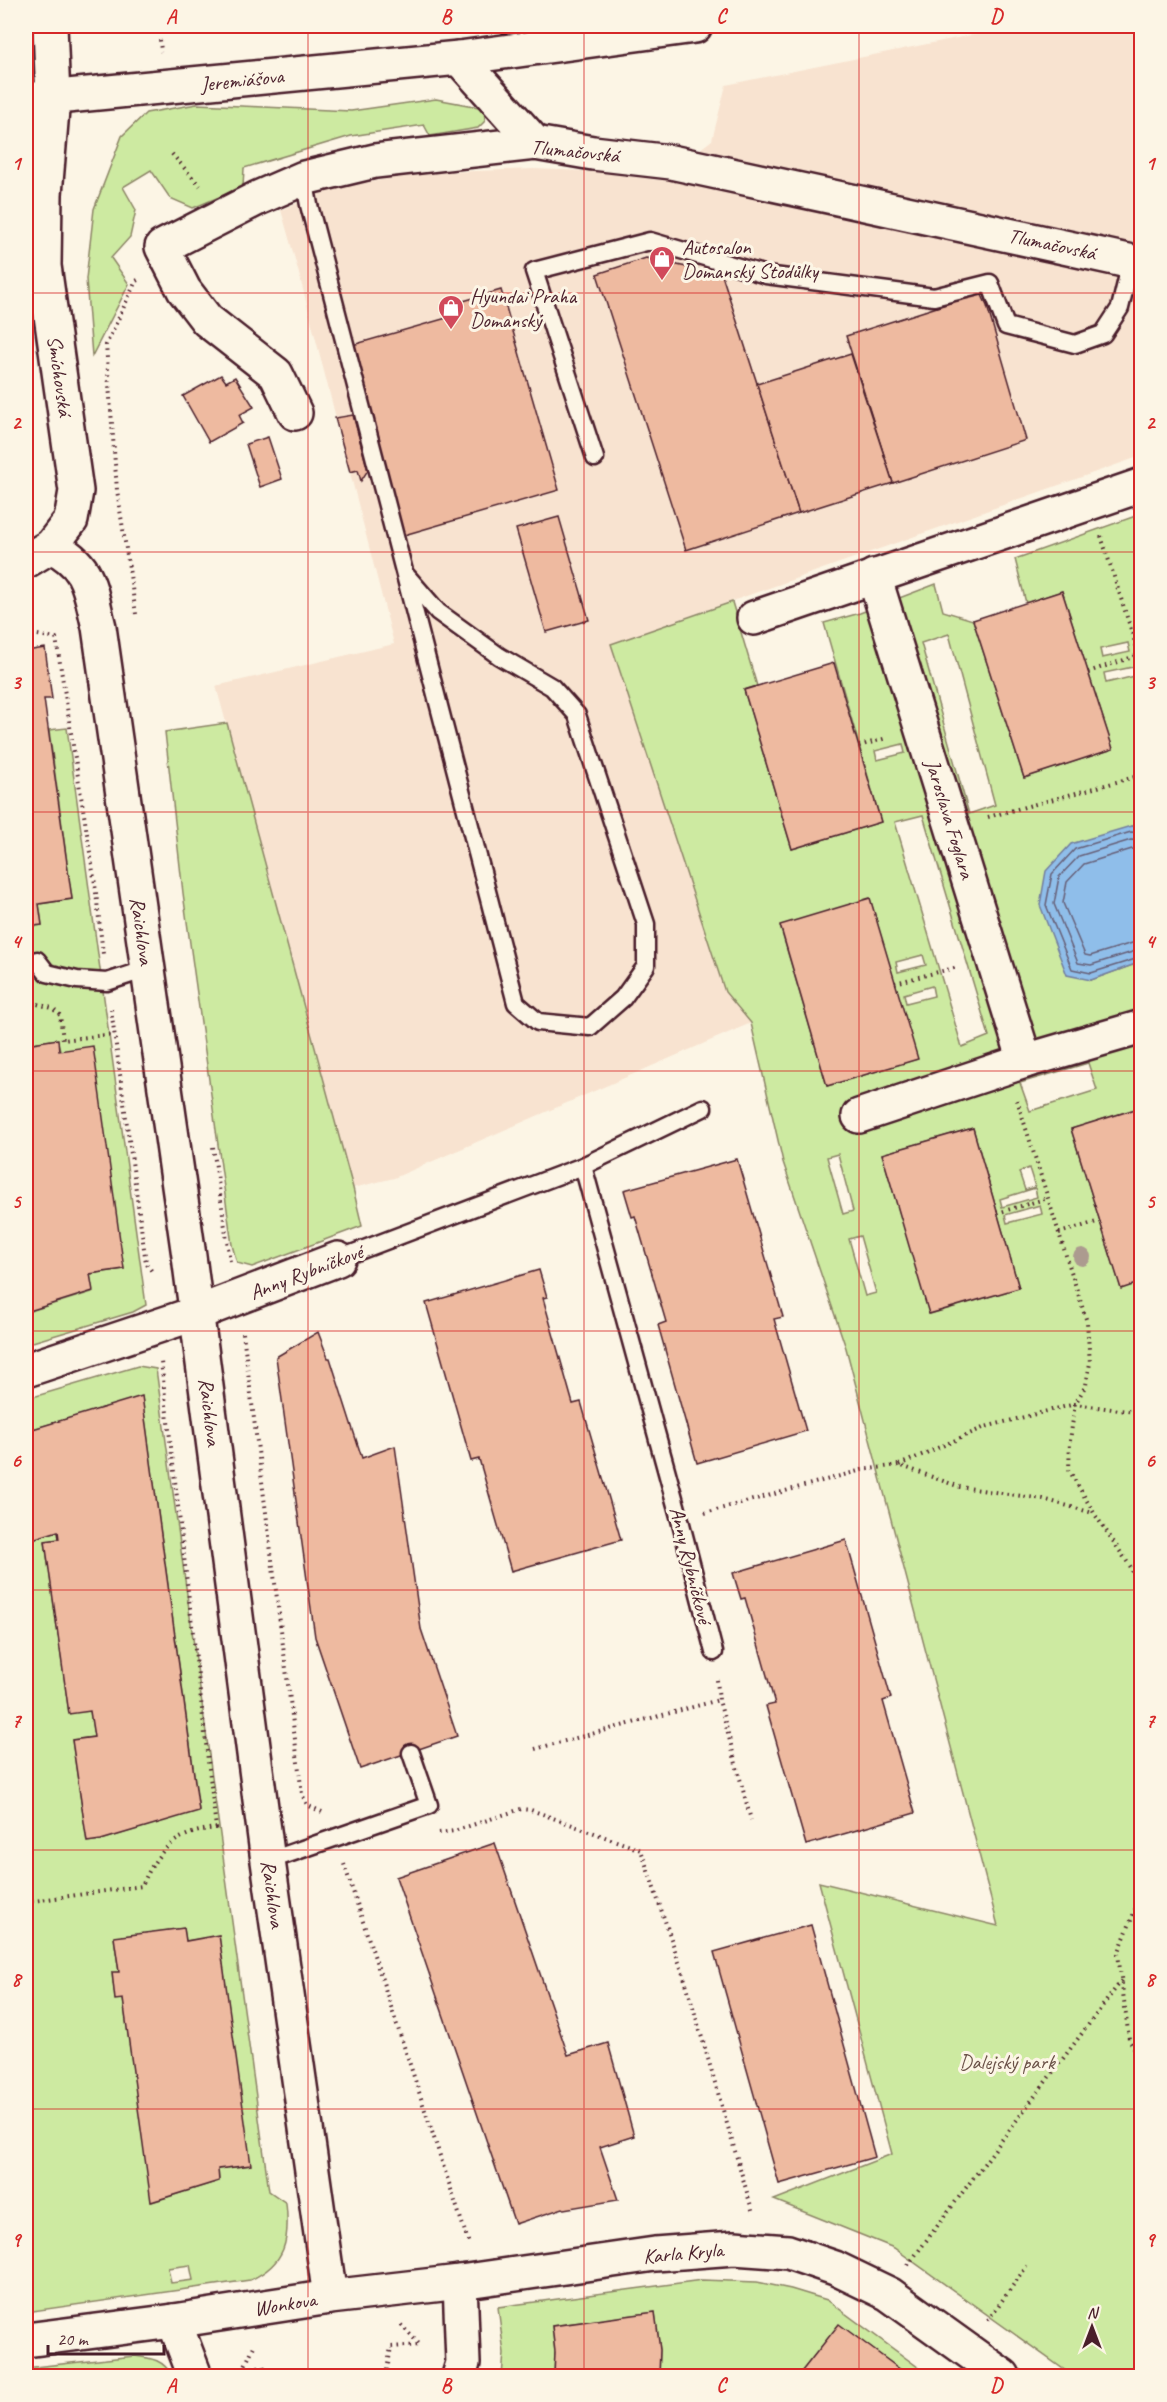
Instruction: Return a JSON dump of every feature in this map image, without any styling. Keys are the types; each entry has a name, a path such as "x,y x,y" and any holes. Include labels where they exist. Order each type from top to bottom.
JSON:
{"street":[{"name":"Smíchovská","path":"38,554 71,520 76,491 44,266 45,194 39,99 50,26"},
{"name":"Jeremiášova","path":"39,99 459,58 695,26"},
{"path":"459,58 535,143"},
{"name":"Tlumačovská","path":"295,413 276,374 207,320 183,290 162,247 258,198 304,178 375,161 535,143 671,162 1136,263"},
{"path":"754,618 1142,485"},
{"name":"Raichlova","path":"38,554 69,555 86,575 99,627 197,1313 268,1861 330,2297"},
{"name":"Jaroslava Foglara","path":"874,576 993,958 1016,1065"},
{"path":"859,1116 1142,1027"},
{"name":"Anny Rybníčkové","path":"26,1370 197,1313 338,1259"},
{"name":"Karla Kryla","path":"330,2297 466,2268 735,2248 788,2252 835,2268 889,2294 1003,2376"},
{"path":"459,2376 463,2363 466,2268"},
{"name":"Wonkova","path":"26,2340 174,2321 330,2297"},
{"path":"174,2321 208,2375"}],"lane":[{"path":"304,178 309,205 516,1003 538,1022 590,1027 623,998 646,966 646,924 577,715 552,687 499,656 438,612 405,574"},
{"path":"595,458 534,271 650,241 766,275 934,297 990,283 1006,326 1075,344 1103,334 1120,308 1136,263"},
{"path":"37,960 46,973 76,980 107,982 147,969"},
{"name":"Anny Rybníčkové","path":"338,1259 583,1166 703,1108"},
{"name":"Anny Rybníčkové","path":"583,1166 714,1652"},
{"path":"268,1861 429,1805 411,1753"}],"path":[{"path":"1090,502 1142,664"},
{"path":"26,633 56,638 95,884 107,982"},
{"path":"1088,672 1140,655"},
{"path":"952,827 1142,775"},
{"path":"895,983 993,958"},
{"path":"26,1001 52,1008 60,1015 63,1040 114,1034 147,1263 158,1282"},
{"path":"1016,1065 1048,1198 1087,1322 1090,1363 1086,1385 1075,1404 1069,1470 1094,1513 1132,1569 1142,1665"},
{"path":"998,1214 1048,1198"},
{"path":"1059,1233 1100,1221"},
{"path":"242,1323 302,1794 307,1805 318,1811 326,1812"},
{"path":"26,1902 142,1886 151,1864 162,1850 175,1840 195,1831 216,1828 163,1365 156,1355"},
{"path":"680,1520 862,1470 899,1465 986,1427 1075,1404 1142,1413"},
{"path":"899,1465 960,1487 1043,1499 1094,1513"},
{"path":"714,1652 719,1700 751,1820"},
{"path":"535,1749 719,1700"},
{"path":"494,1818 521,1809 531,1810 641,1850 686,1983 756,2222"},
{"path":"343,1860 466,2268"},
{"path":"1142,1892 1118,1954 1129,2039 1142,2062"},
{"path":"902,2272 1122,1980"},
{"path":"982,2328 1027,2266"},
{"path":"386,2376 391,2348 428,2344"},
{"path":"208,2375 263,2366 269,2376"}],"shaded area":[{"path":"1016,26 1141,26 1141,456 611,644 725,992 751,1023 394,1178 353,1188 216,686 394,644 281,210 330,189 421,173 533,169 588,171 660,180 712,140 726,85"}],"green space":[{"path":"436,99 484,108 485,121 478,128 430,136 424,125 351,136 244,168 243,187 193,208 170,198 151,170 123,187 136,210 130,237 111,258 129,284 92,356 86,279 94,209 122,136 146,113 197,104 351,111"},
{"name":"Dalejský park","path":"1141,514 1141,827 1131,826 1091,980 1141,962 1141,1107 1071,1129 1121,1288 1141,1282 1141,2376 1073,2376 894,2248 774,2200 892,2154 819,1882 998,1926 846,1348 783,1162 751,1023 725,992 611,644 732,602 757,686 744,690 792,849 881,822 824,623 860,613 936,584 943,611 973,620 1024,778 1113,749 1062,591 1026,603 1015,559","holes":["949,634 995,805 969,814 921,643","1128,643 1130,652 1102,658 1100,649","1133,667 1135,676 1106,683 1104,673","903,744 905,753 877,760 875,751","923,815 989,1036 962,1047 895,822","870,899 917,1059 827,1086 780,926","923,955 926,965 898,972 896,962","932,986 934,996 906,1003 904,994","1088,1063 1097,1090 1030,1111 1020,1083","860,1101 868,1129 853,1133 845,1105","973,1128 1019,1288 930,1314 882,1154","838,1154 853,1211 843,1214 827,1157","1029,1168 1035,1187 1025,1190 1019,1172","1035,1188 1037,1197 1002,1207 1000,1199","1040,1205 1042,1214 1007,1223 1005,1215","860,1236 876,1293 865,1296 849,1239"]},
{"path":"227,723 362,1226 252,1267 237,1263 232,1245 183,893 165,732"},
{"path":"67,728 146,1305 133,1312 26,1344 26,1306 27,1312 92,1292 90,1274 124,1269 57,1039 26,1044 26,927 42,925 39,904 72,899 49,730"},
{"path":"138,1366 156,1369 269,2191 286,2203 287,2228 283,2249 278,2258 262,2274 250,2280 26,2312 26,1541 58,1531 59,1539 45,1542 69,1713 90,1711 94,1737 72,1740 87,1842 101,1840 199,1810 142,1397 26,1431 26,1399","holes":["184,1928 186,1941 219,1936 250,2165 218,2169 219,2181 152,2202 123,1999 115,1999 112,1973 119,1972 114,1938","190,2265 193,2280 171,2283 168,2268"]},
{"path":"702,2280 757,2282 827,2300 930,2376 909,2376 839,2325 798,2376 659,2376 660,2350 655,2312 552,2326 555,2352 554,2376 502,2376 504,2353 498,2307"},
{"path":"134,2356 161,2363 172,2376 26,2376 26,2368"}],"water":[{"path":"1131,826 1141,827 1141,962 1091,980 1067,975 1040,905 1046,871 1071,844"}],"building":[{"path":"646,258 722,275 799,513 686,550 597,274"},
{"path":"501,290 559,490 404,535 349,346 457,315 453,304"},
{"path":"981,293 987,306 1026,440 893,483 846,336"},
{"path":"851,354 893,483 799,513 757,384"},
{"path":"221,375 226,382 235,377 254,407 239,415 243,423 209,442 183,396"},
{"path":"353,415 368,470 361,481 358,470 350,472 335,418"},
{"path":"268,437 282,479 260,487 246,444"},
{"path":"559,517 589,620 546,632 516,529"},
{"path":"1062,591 1113,749 1024,778 973,620"},
{"path":"45,648 52,699 44,699 72,899 39,904 42,925 26,927 26,651"},
{"path":"834,663 881,822 792,849 744,690"},
{"path":"870,898 918,1059 827,1086 780,925"},
{"path":"58,1039 59,1051 93,1046 124,1269 90,1274 93,1291 26,1312 26,1044"},
{"path":"1142,1107 1142,1282 1121,1289 1071,1129"},
{"path":"973,1128 1019,1288 929,1314 882,1154"},
{"path":"737,1159 783,1317 774,1319 806,1431 697,1463 658,1325 666,1322 635,1216 632,1217 624,1190"},
{"path":"539,1270 547,1297 543,1298 573,1404 581,1402 621,1540 511,1571 479,1459 471,1461 426,1303"},
{"path":"318,1332 328,1358 330,1358 362,1458 395,1446 421,1629 457,1736 360,1769 315,1637 276,1357"},
{"path":"142,1396 199,1811 101,1840 87,1842 72,1740 94,1737 90,1711 69,1714 45,1541 59,1539 58,1531 26,1541 26,1431"},
{"path":"846,1540 891,1698 883,1701 915,1813 806,1845 766,1706 775,1704 745,1598 741,1599 733,1573"},
{"path":"495,1843 568,2055 608,2043 634,2136 600,2147 618,2200 563,2208 515,2224 396,1877"},
{"path":"811,1925 875,2157 779,2184 714,1952"},
{"path":"184,1928 186,1941 219,1935 251,2165 218,2169 219,2181 151,2202 123,1999 115,2000 112,1972 119,1972 114,1937"},
{"path":"655,2312 660,2350 659,2376 554,2376 555,2352 552,2326"},
{"path":"839,2324 909,2376 798,2376"}],"place":[{"name":"Autosalon Domanský Stodůlky","path":"662,282"},
{"name":"Hyundai Praha Domanský","path":"451,331"}]}
